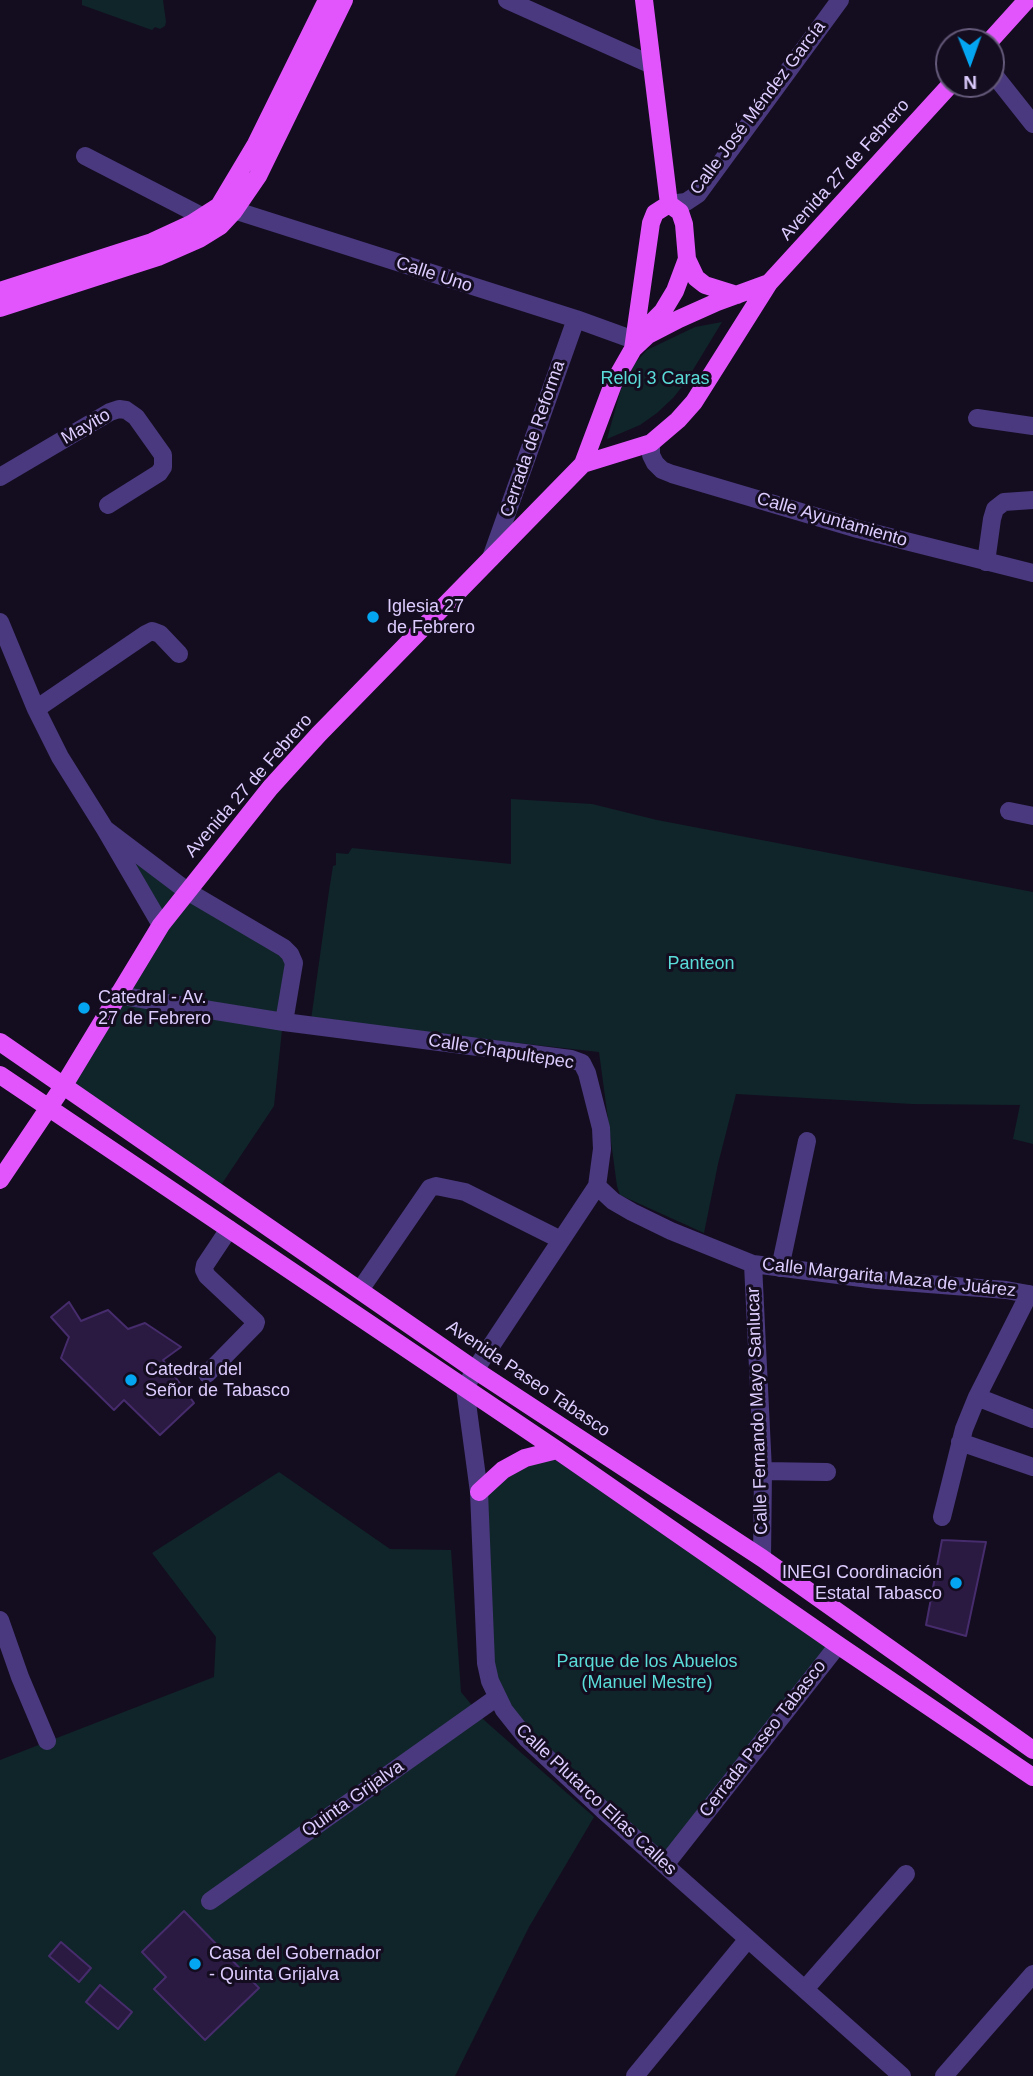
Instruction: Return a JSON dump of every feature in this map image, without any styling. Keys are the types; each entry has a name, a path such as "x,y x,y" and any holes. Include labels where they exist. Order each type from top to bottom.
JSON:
{"main road":[{"path":"227,208 327,0"},
{"path":"0,308 158,257 199,239 212,222 258,176 344,0"},
{"path":"644,0 669,204 680,212 684,224 687,259 696,278 705,285 737,295"},
{"path":"1002,28 1027,0"},
{"name":"Avenida 27 de Febrero","path":"583,464 651,443 678,420 694,402 769,284 938,98"},
{"path":"633,344 651,223 655,213 669,204"},
{"path":"0,291 212,222"},
{"path":"633,344 663,311 675,291 687,259"},
{"name":"Avenida 27 de Febrero","path":"0,1180 64,1085 161,925 270,788 583,464 613,384 633,344 716,302 769,284"},
{"name":"Avenida Paseo Tabasco","path":"0,1042 475,1370 762,1558 1033,1750"},
{"path":"0,1075 557,1450 1033,1777"},
{"path":"479,1492 503,1470 525,1458 557,1450"}],"street":[{"path":"507,0 652,65"},
{"name":"Calle José Méndez García","path":"669,204 685,202 698,194 840,0"},
{"path":"1005,89 1033,124"},
{"path":"85,156 212,222"},
{"name":"Calle Uno","path":"227,208 576,319 633,344"},
{"name":"Cerrada de Reforma","path":"491,558 576,319"},
{"name":"Mayito","path":"0,477 110,412 127,410 134,414 163,455 163,467 159,473 108,505"},
{"path":"977,418 1033,426"},
{"name":"Calle Ayuntamiento","path":"651,443 651,455 655,463 672,474 858,529 1033,573"},
{"path":"986,562 995,509 1004,502 1033,500"},
{"path":"0,622 36,709 60,757 161,925"},
{"path":"36,709 152,631 160,634 179,654"},
{"path":"1009,811 1033,816"},
{"path":"105,829 187,891 290,954 294,963 284,1022"},
{"name":"Calle Chapultepec","path":"117,995 284,1022 571,1059 582,1063 601,1128 601,1159 597,1186 465,1388"},
{"path":"780,1268 807,1141"},
{"path":"360,1290 430,1188 436,1186 465,1192 561,1240"},
{"name":"Calle Margarita Maza de Juárez","path":"597,1186 612,1201 632,1212 753,1264 877,1280 1031,1294"},
{"path":"207,1374 256,1322 207,1276 204,1270 229,1229"},
{"name":"Calle Fernando Mayo Sanlucar","path":"753,1264 763,1471 762,1558"},
{"path":"942,1517 960,1442 977,1398 1031,1294"},
{"name":"Calle Plutarco Elías Calles","path":"465,1388 479,1492 486,1663 496,1698 527,1739 902,2076"},
{"path":"977,1398 1033,1419"},
{"path":"960,1442 1033,1467"},
{"path":"763,1471 827,1472"},
{"path":"0,1620 47,1741"},
{"name":"Cerrada Paseo Tabasco","path":"665,1865 838,1645"},
{"name":"Quinta Grijalva","path":"210,1901 496,1698"},
{"path":"806,1989 906,1874"},
{"path":"635,2076 748,1939"},
{"path":"944,2076 1033,1974"}],"green space":[{"path":"82,0 163,0 165,26 152,30 82,5"},
{"name":"Reloj 3 Caras","path":"722,322 673,398 640,425 607,439 621,389 634,364 647,350 695,327"},
{"name":"Panteon","path":"511,799 592,804 657,820 1033,892 1033,1144 1013,1139 1020,1105 912,1104 736,1094 704,1233 620,1195 599,1052 311,1020 336,853 348,854 352,848 511,864"},
{"path":"105,829 290,954 274,1106 217,1191 64,1085 161,925"},
{"name":"Parque de los Abuelos (Manuel Mestre)","path":"557,1450 838,1645 665,1865 496,1698 479,1492"},
{"path":"279,1472 390,1549 451,1550 461,1692 484,1720 594,1817 529,1927 455,2076 0,2076 0,1760 214,1677 216,1637 152,1553"}],"building":[{"name":"Catedral del Señor de Tabasco","path":"69,1302 81,1321 108,1310 128,1329 145,1323 181,1347 163,1360 194,1403 160,1435 124,1400 114,1410 61,1358 69,1337 51,1317"},
{"name":"INEGI Coordinación Estatal Tabasco","path":"942,1540 986,1542 966,1636 926,1625"},
{"name":"Casa del Gobernador - Quinta Grijalva","path":"184,1911 259,1988 205,2040 154,1989 166,1977 142,1952"},
{"path":"61,1942 91,1968 79,1982 49,1956"},
{"path":"100,1985 132,2012 118,2029 86,2002"}],"place":[{"name":"Iglesia 27 de Febrero","path":"373,617"},
{"name":"Catedral - Av. 27 de Febrero","path":"84,1008"},
{"name":"Catedral del Señor de Tabasco","path":"131,1380"},
{"name":"INEGI Coordinación Estatal Tabasco","path":"956,1583"},
{"name":"Casa del Gobernador - Quinta Grijalva","path":"195,1964"}]}
